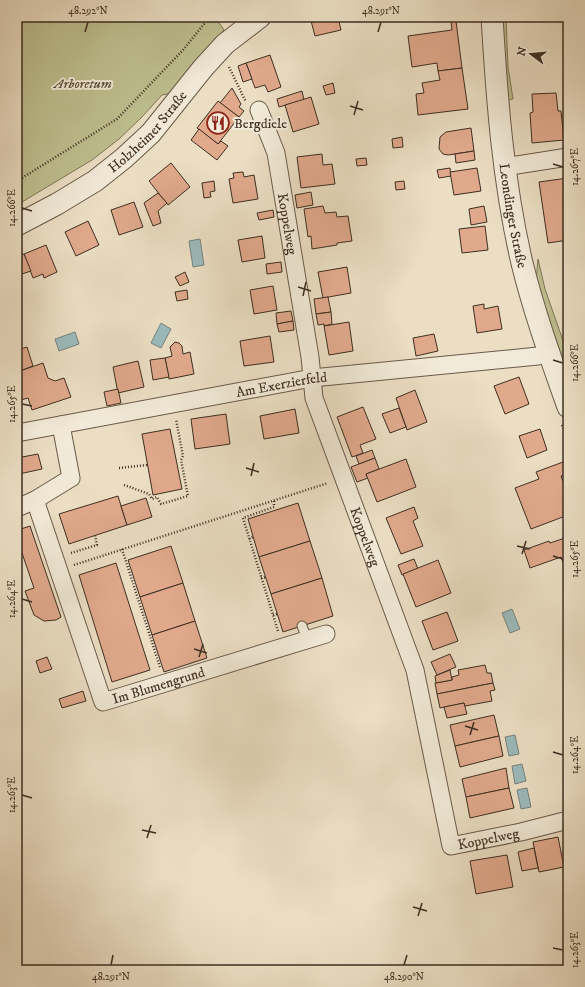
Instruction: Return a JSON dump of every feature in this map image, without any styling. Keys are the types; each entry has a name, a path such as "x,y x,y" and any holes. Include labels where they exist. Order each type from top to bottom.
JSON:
{"street":[{"name":"Holzheimer Straße","path":"17,225 57,204 95,181 124,158 151,132 203,68 225,44 260,17"},
{"name":"Leondinger Straße","path":"492,17 495,80 504,166 522,263 548,352 568,407"},
{"name":"Koppelweg","path":"259,110 276,153 309,350 314,398 415,670 451,846 521,832 568,820"},
{"path":"504,166 568,157"},
{"name":"Am Exerzierfeld","path":"17,433 312,378 538,356 548,352"},
{"path":"17,508 35,500 71,478 61,425"},
{"name":"Im Blumengrund","path":"35,500 103,702 165,683 187,670 283,647 304,633 326,634"}],"path":[{"path":"17,181 117,119 183,50 204,24 205,17"},
{"path":"230,70 248,105 259,110"},
{"path":"124,485 149,494 152,499 157,498 161,504 188,496 181,460 183,456 175,413"},
{"path":"119,468 147,465"},
{"path":"68,567 344,478"},
{"path":"274,501 274,507 243,518 283,647"},
{"path":"64,555 97,545 95,535"},
{"path":"249,539 253,538"},
{"path":"122,549 133,578 165,683"},
{"path":"262,578 266,577"},
{"path":"273,615 277,614"}],"green space":[{"name":"Arboretum","path":"17,17 215,17 224,30 173,93 162,95 119,139 92,160 17,205"},
{"path":"500,17 506,17 508,67 513,99 507,100"},
{"path":"538,259 545,289 568,355 568,382 536,282"}],"water":[{"path":"200,239 204,265 193,267 189,241"},
{"path":"161,323 171,329 161,348 151,343"},
{"path":"75,332 79,344 59,351 55,339"},
{"path":"512,609 520,629 510,633 502,613"},
{"path":"515,735 519,754 509,756 505,737"},
{"path":"522,764 526,781 515,784 512,766"},
{"path":"527,788 531,807 521,809 517,790"}],"building":[{"path":"310,17 338,17 341,30 315,36"},
{"path":"451,21 456,21 462,68 438,71 437,63 412,67 408,36 452,30"},
{"path":"270,55 281,87 268,92 265,85 255,88 246,63"},
{"path":"246,63 252,79 243,82 238,66"},
{"path":"462,68 468,109 418,115 416,94 424,93 422,83 440,80 438,71"},
{"path":"333,83 335,93 326,95 323,86"},
{"path":"232,88 241,104 239,107 244,111 239,117 220,103"},
{"path":"302,91 304,100 279,107 277,99"},
{"path":"556,93 558,111 561,111 564,140 532,143 530,113 533,112 532,94"},
{"path":"311,97 319,124 293,132 285,105"},
{"name":"Bergdiele","path":"218,101 239,117 218,144 197,128"},
{"path":"471,128 474,151 448,155 443,154 439,149 440,137 446,132"},
{"path":"199,129 218,144 221,141 228,146 217,160 191,140"},
{"path":"402,137 403,147 393,148 392,139"},
{"path":"474,151 475,160 456,163 455,154"},
{"path":"322,154 323,165 332,164 335,184 301,188 297,157"},
{"path":"366,158 367,165 357,166 356,159"},
{"path":"171,163 190,187 168,205 149,181"},
{"path":"450,168 451,176 439,178 437,170"},
{"path":"477,168 481,191 454,195 450,172"},
{"path":"243,172 244,177 254,175 258,199 233,203 229,179 234,178 233,173"},
{"path":"568,178 568,205 563,206 568,240 548,243 539,182"},
{"path":"214,181 215,191 210,192 211,197 204,198 202,183"},
{"path":"404,181 405,189 396,190 395,182"},
{"path":"311,192 313,205 297,208 295,195"},
{"path":"158,193 167,203 158,211 161,223 153,226 144,203"},
{"path":"134,202 143,227 119,235 111,210"},
{"path":"323,206 325,213 336,212 337,217 348,216 352,241 312,249 311,236 308,237 304,209"},
{"path":"484,206 487,222 471,225 469,209"},
{"path":"273,210 274,217 259,220 257,213"},
{"path":"88,221 99,245 76,256 65,232"},
{"path":"485,226 488,250 462,253 459,229"},
{"path":"262,236 265,258 242,262 238,240"},
{"path":"46,245 57,272 44,278 43,274 33,278 24,254"},
{"path":"24,254 31,271 22,274 17,263 17,257"},
{"path":"281,262 282,272 267,274 266,264"},
{"path":"347,267 351,293 323,298 318,272"},
{"path":"185,272 189,282 180,286 175,277"},
{"path":"273,286 277,310 254,314 250,290"},
{"path":"187,290 188,299 177,301 175,292"},
{"path":"328,297 331,312 316,314 314,299"},
{"path":"484,304 484,309 498,306 502,329 477,333 473,306"},
{"path":"291,311 293,321 277,324 276,313"},
{"path":"331,312 332,324 324,326 324,324 318,325 316,314"},
{"path":"293,321 294,330 279,332 277,324"},
{"path":"349,322 353,351 329,355 324,326"},
{"path":"434,334 438,351 416,356 413,338"},
{"path":"270,336 274,362 244,366 240,341"},
{"path":"175,342 182,346 183,354 190,352 194,374 169,379 165,358 172,356 170,347"},
{"path":"27,347 33,366 17,372 17,350"},
{"path":"165,358 169,377 153,380 150,360"},
{"path":"138,361 144,387 118,393 113,367"},
{"path":"43,363 48,378 55,381 64,378 71,397 32,410 28,398 17,401 17,372"},
{"path":"519,377 529,404 505,414 494,386"},
{"path":"118,389 121,403 107,406 104,392"},
{"path":"415,390 427,422 407,430 396,398"},
{"path":"363,407 376,439 360,445 363,453 352,457 337,417"},
{"path":"399,408 406,427 390,433 382,414"},
{"path":"295,409 299,433 264,439 260,416"},
{"path":"226,414 230,444 195,449 191,419"},
{"path":"170,429 182,489 153,495 142,434"},
{"path":"540,429 547,450 527,458 519,436"},
{"path":"372,450 375,458 359,464 356,456"},
{"path":"38,454 42,469 19,474 21,481 17,482 17,458"},
{"path":"375,458 379,469 366,474 368,478 357,482 351,467"},
{"path":"406,459 416,487 377,502 366,474"},
{"path":"563,462 568,473 561,476 568,495 568,499 563,501 568,515 531,529 515,488 539,479 536,472"},
{"path":"118,496 127,525 69,544 59,514"},
{"path":"146,498 152,517 127,525 121,506"},
{"path":"298,503 310,541 259,557 248,519"},
{"path":"414,507 418,518 413,521 423,546 401,554 386,518"},
{"path":"30,526 61,617 56,620 44,621 34,615 25,591 34,588 21,550 17,552 17,533 21,531 21,529"},
{"path":"568,537 568,576 561,557 530,568 524,550 549,541 550,543"},
{"path":"310,541 322,578 271,594 259,557"},
{"path":"171,546 183,583 140,597 128,560"},
{"path":"414,559 418,569 402,575 398,565"},
{"path":"438,560 451,593 416,607 403,574"},
{"path":"116,563 150,670 112,682 79,575"},
{"path":"322,578 333,616 283,632 271,594"},
{"path":"183,583 195,621 152,635 140,597"},
{"path":"447,612 458,641 433,650 422,621"},
{"path":"195,621 207,658 164,672 152,635"},
{"path":"450,654 456,667 437,675 431,662"},
{"path":"47,657 52,669 40,673 36,661"},
{"path":"485,665 487,673 491,673 493,683 437,694 435,683 452,680 452,677 459,675 458,670"},
{"path":"450,670 452,680 436,683 435,676"},
{"path":"493,683 495,690 490,691 492,701 465,706 464,703 440,708 437,694"},
{"path":"83,691 86,701 62,708 59,699"},
{"path":"464,703 467,714 447,718 444,707"},
{"path":"568,712 568,732 563,714"},
{"path":"494,715 499,736 455,746 450,725"},
{"path":"499,736 503,756 460,767 455,746"},
{"path":"506,768 509,788 466,797 462,779"},
{"path":"509,788 514,808 470,818 466,797"},
{"path":"558,837 564,867 539,872 533,842"},
{"path":"534,848 538,868 522,871 518,852"},
{"path":"507,855 513,887 476,894 470,861"}],"place":[{"name":"Bergdiele","path":"218,123"}]}
